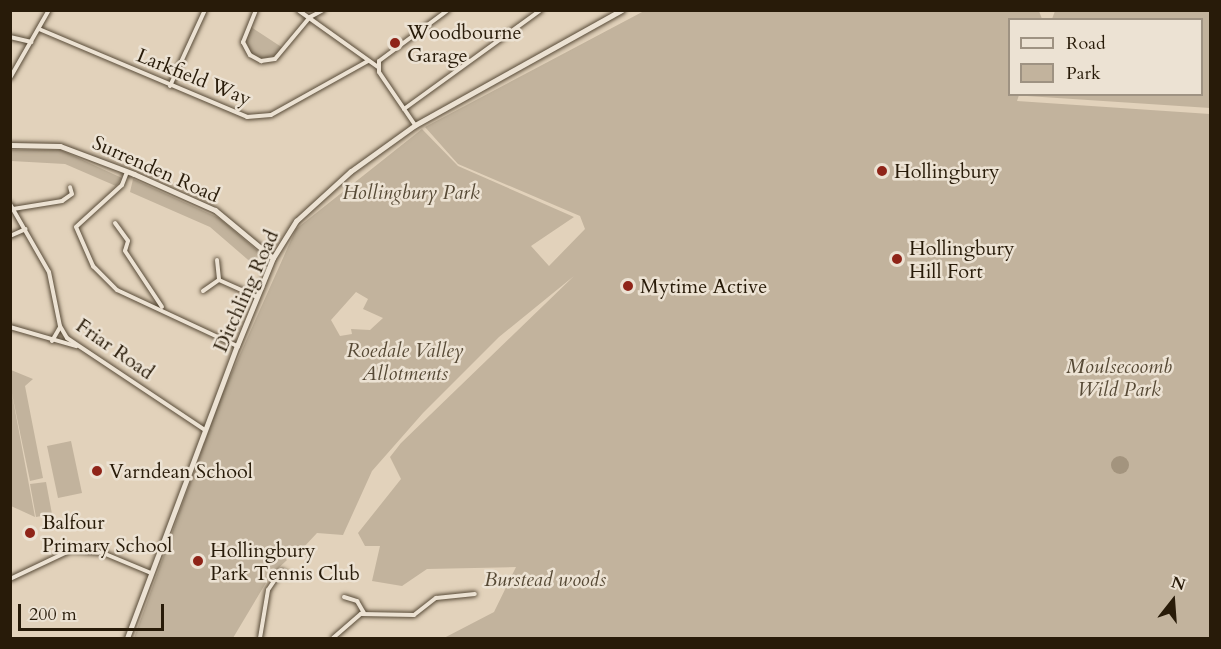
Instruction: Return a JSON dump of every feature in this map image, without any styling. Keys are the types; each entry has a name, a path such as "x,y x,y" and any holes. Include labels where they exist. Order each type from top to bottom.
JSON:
{"street":[{"path":"10,78 49,10"},
{"path":"170,86 205,10"},
{"path":"256,10 243,42 250,55 261,61 280,54 310,17 323,10"},
{"path":"298,10 378,67 415,125"},
{"path":"378,67 382,57 448,10"},
{"path":"404,109 542,10"},
{"name":"Ditchling Road","path":"128,639 205,430 273,258 313,204 415,125 622,10"},
{"name":"Larkfield Way","path":"39,29 247,117 261,117 368,61"},
{"path":"10,37 31,42"},
{"name":"Surrenden Road","path":"10,145 60,146 127,172 215,210 273,258"},
{"path":"127,172 75,234 103,279 162,307"},
{"path":"70,188 72,194"},
{"path":"12,207 54,204 72,194 78,194"},
{"name":"Friar Road","path":"12,207 49,272 60,326 76,346 205,430"},
{"path":"115,223 128,241 125,251 162,307 176,322 237,346"},
{"path":"10,236 26,229"},
{"path":"217,260 219,280"},
{"path":"219,280 257,297"},
{"path":"203,291 219,280"},
{"path":"52,342 60,326"},
{"path":"10,327 52,342 76,346"},
{"path":"10,579 71,550 103,553 152,573"},
{"path":"260,639 268,590 281,570 289,576"},
{"path":"333,638 364,613 414,615 436,598 475,594"},
{"path":"344,597 357,601 364,613"}],"green space":[{"path":"644,11 1039,11 1042,18 1008,18 1008,96 1019,96 1017,101 1210,114 1210,638 444,638 494,612 516,567 427,569 402,586 372,581 380,546 365,546 358,533 401,479 390,457 401,443 574,276 499,337 423,413 372,471 343,535 317,533 303,548 277,550 287,560 270,576 233,638 134,638 221,397 296,229 422,129 458,166 574,217 531,246 549,266 585,229 580,216 458,164 425,127","holes":["356,292 368,299 363,309 383,318 370,330 351,329 352,334 340,336 331,320"]},
{"path":"1055,11 1210,11 1210,108 1027,96 1203,96 1203,18 1052,18"},
{"path":"251,27 283,48 276,55 261,59 250,52 246,41"},
{"path":"10,150 61,150 122,178 116,186 65,164 11,161"},
{"path":"133,179 219,218 266,258 261,271 210,227 130,192"},
{"path":"11,370 33,379 25,386 43,478 30,481 11,389"},
{"path":"11,389 35,517 11,506"},
{"path":"71,441 82,493 58,498 47,446"},
{"path":"46,482 52,514 36,517 30,484"}],"shaded area":[{"path":"1116,456 1124,456 1129,461 1127,472 1116,474 1111,469 1111,461"}],"place":[{"name":"Woodbourne Garage","path":"395,43"},
{"name":"Hollingbury","path":"882,171"},
{"name":"Hollingbury Hill Fort","path":"897,259"},
{"name":"Mytime Active","path":"628,286"},
{"name":"Varndean School","path":"97,471"},
{"name":"Balfour Primary School","path":"30,533"},
{"name":"Hollingbury Park Tennis Club","path":"198,561"}],"park label":[{"name":"Hollingbury Park","path":"411,192"},
{"name":"Roedale Valley Allotments","path":"405,362"},
{"name":"Moulsecoomb Wild Park","path":"1119,378"},
{"name":"Burstead woods","path":"545,579"}]}
